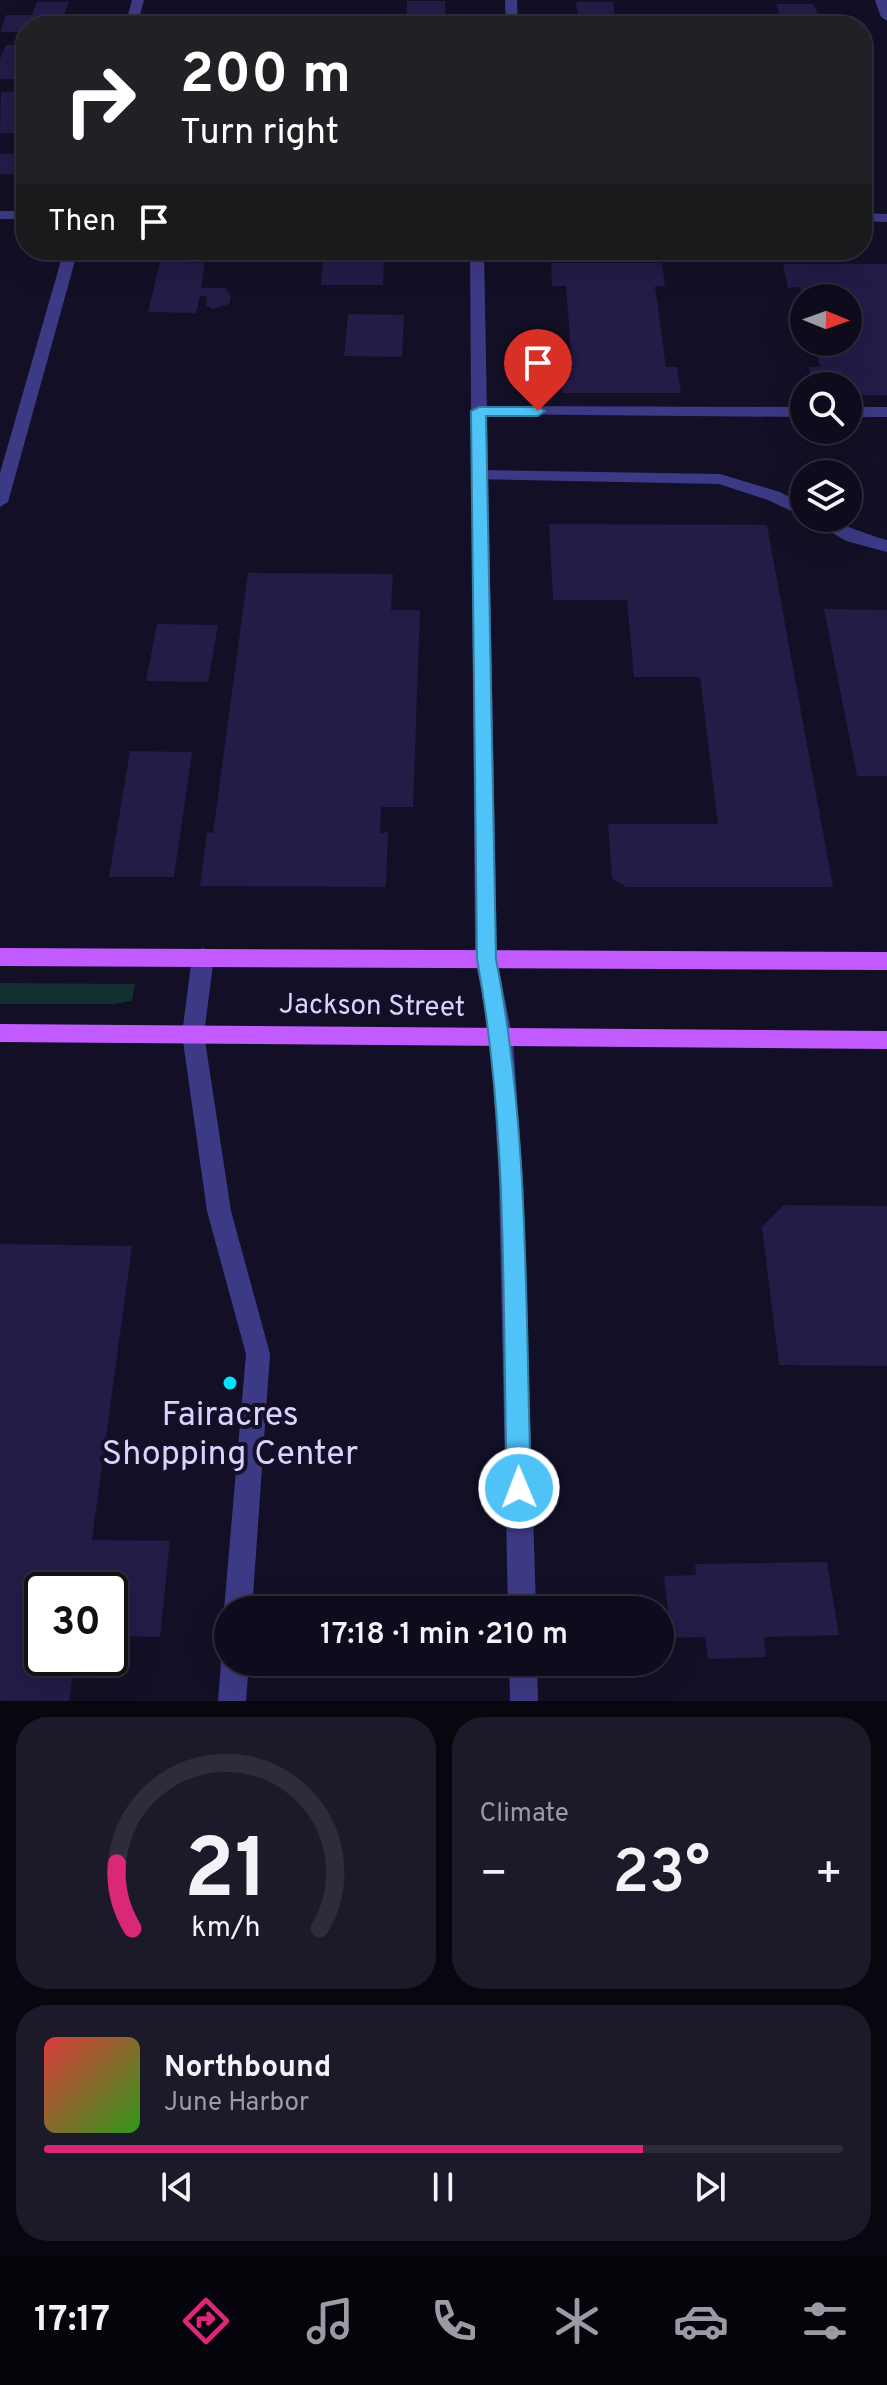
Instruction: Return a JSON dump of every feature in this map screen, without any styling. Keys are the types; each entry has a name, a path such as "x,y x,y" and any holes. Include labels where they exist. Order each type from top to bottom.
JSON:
{"main road":[{"name":"Jackson Street","path":"0,957 887,961"},
{"name":"Jackson Street","path":"0,1033 502,1040 887,1040"}],"street":[{"path":"0,502 68,260"},
{"path":"477,260 486,959 502,1040 511,1184 522,1596"},
{"path":"479,411 790,412"},
{"path":"862,412 887,412"},
{"path":"479,475 720,479 774,496 790,505"},
{"path":"843,532 887,546"},
{"path":"203,957 193,1034 219,1211 258,1354 239,1596"},
{"path":"232,1701 234,1676"},
{"path":"523,1676 524,1701"}],"green space":[{"path":"0,983 135,984 132,1001 114,1004 0,1004"}],"building":[{"path":"407,1 445,1 445,16 406,16"},
{"path":"37,2 69,2 64,16 16,16 16,32 0,32 6,15 32,15"},
{"path":"576,2 613,2 615,16 578,16"},
{"path":"776,4 813,4 819,16 780,16"},
{"path":"6,45 16,45 16,79 0,79 0,59"},
{"path":"1,92 16,92 16,133 0,133"},
{"path":"0,154 16,154 14,174 0,174"},
{"path":"323,260 384,260 383,285 321,285"},
{"path":"160,262 205,263 201,288 226,288 231,296 229,304 212,309 206,305 207,296 200,296 196,313 148,312"},
{"path":"551,263 662,263 665,286 655,286 666,367 677,367 681,393 562,393 560,368 572,368 566,286 552,286"},
{"path":"783,264 887,264 887,395 862,395 862,372 810,372 809,367 820,367 817,356 862,356 862,284 790,284 788,288"},
{"path":"348,314 404,315 402,357 344,356"},
{"path":"549,524 767,525 833,887 626,887 612,878 608,824 718,824 700,677 634,677 627,600 553,600"},
{"path":"248,573 393,574 391,610 420,610 413,807 381,807 380,833 388,832 386,887 200,886 207,832 213,833"},
{"path":"824,609 887,610 887,776 857,776"},
{"path":"157,624 218,625 208,682 146,681"},
{"path":"130,751 192,752 174,877 109,877"},
{"path":"784,1205 887,1206 887,1366 779,1365 762,1227"},
{"path":"0,1244 132,1246 92,1540 170,1541 160,1637 128,1636 128,1572 24,1572 24,1676 72,1676 69,1701 0,1701"},
{"path":"827,1562 839,1635 764,1637 766,1657 708,1659 705,1637 674,1638 674,1596 666,1596 664,1576 696,1575 695,1564"}],"place":[{"name":"Fairacres Shopping Center","path":"230,1383"}],"route":[{"path":"519,1488 508,1134 502,1040 486,959 479,411 538,411"}]}
